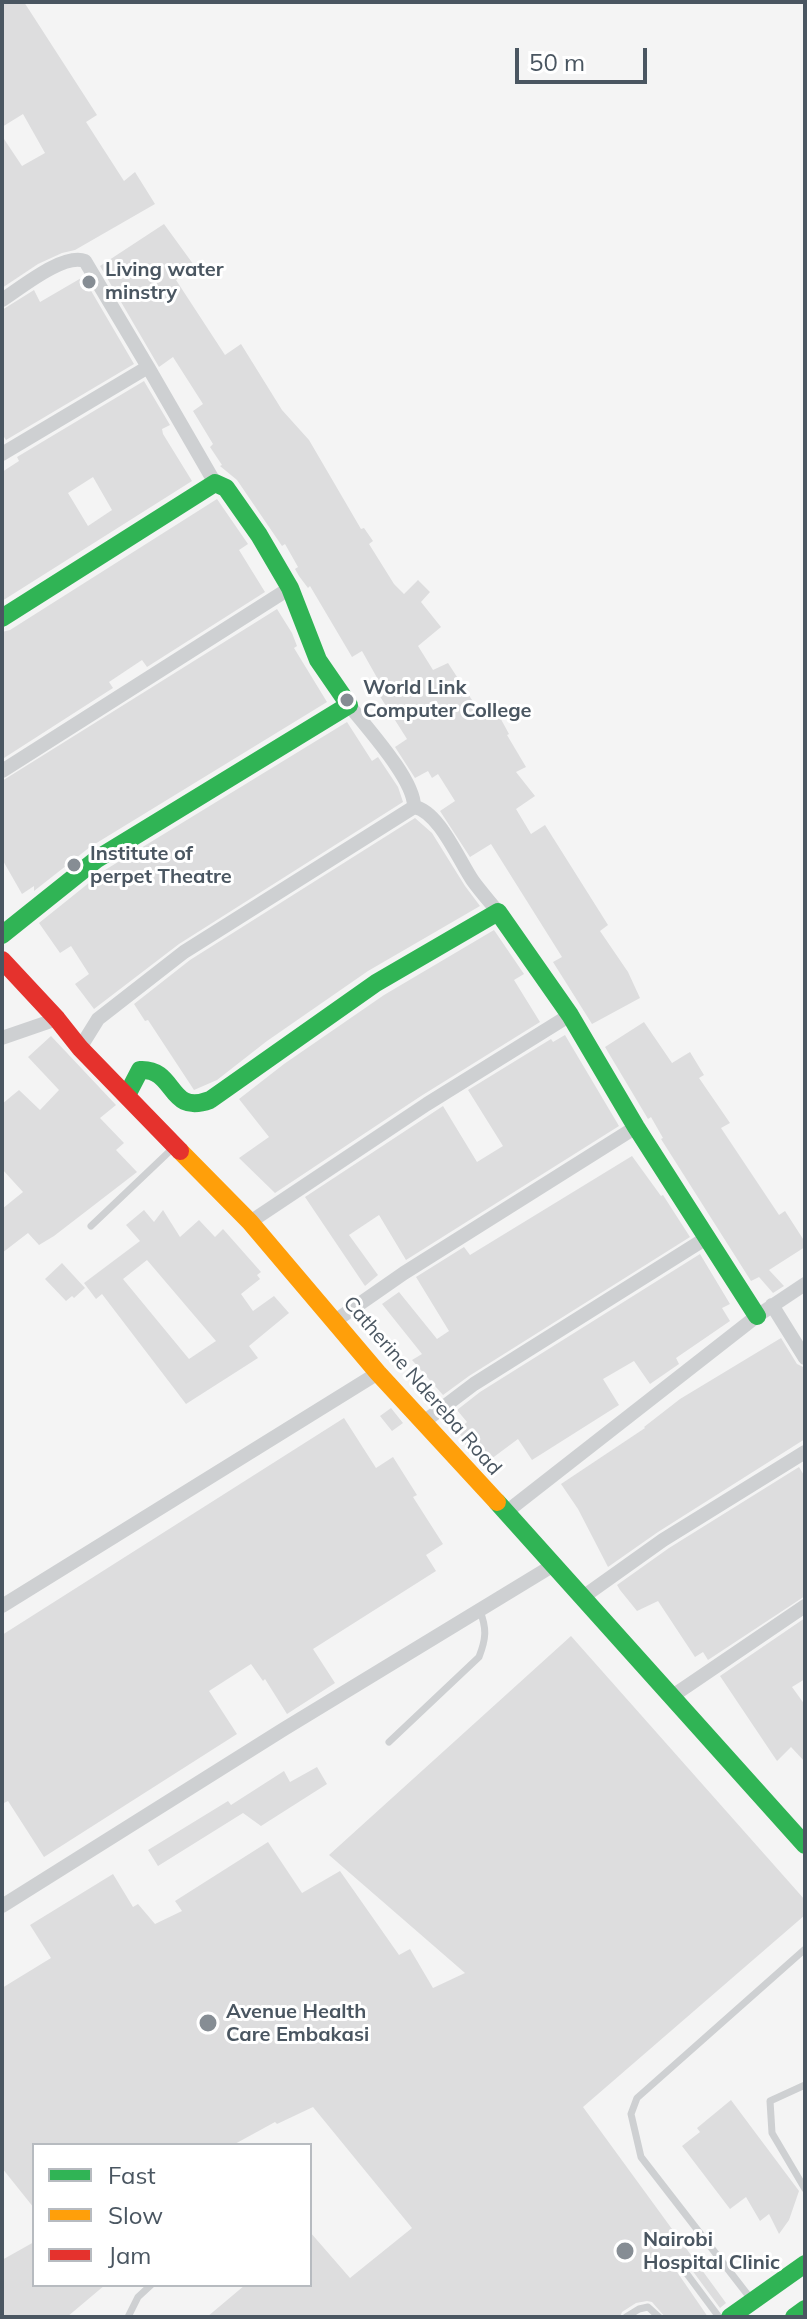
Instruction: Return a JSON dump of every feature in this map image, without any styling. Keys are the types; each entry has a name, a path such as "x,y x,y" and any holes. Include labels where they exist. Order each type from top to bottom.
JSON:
{"street":[{"path":"2,300 71,259 85,261 215,483 226,488 235,500 290,588 318,660 407,784 414,807"},
{"path":"2,454 148,367"},
{"path":"2,618 215,483"},
{"path":"2,771 290,588"},
{"path":"2,935 97,859 349,705"},
{"path":"414,807 426,811 570,1015 636,1127 708,1237 805,1358"},
{"path":"80,1048 98,1019 184,952 414,807"},
{"path":"127,1095 140,1070 146,1069 164,1077 185,1105 202,1103 233,1088 253,1069 344,1004 425,952 498,912"},
{"name":"Catherine Ndereba Road","path":"2,960 80,1048 250,1222 378,1373 425,1421 805,1845"},
{"path":"250,1222 440,1096 570,1015"},
{"path":"2,1038 57,1019"},
{"path":"335,1321 429,1257 636,1127"},
{"path":"425,1421 486,1376 708,1237"},
{"path":"505,1513 765,1310 805,1284"},
{"path":"2,1606 378,1373"},
{"path":"583,1597 663,1540 805,1452"},
{"path":"2,1906 552,1566"},
{"path":"671,1697 805,1606"},
{"path":"730,2317 805,2264"},
{"path":"794,2317 805,2309"}],"lane":[{"path":"91,1226 174,1147"},
{"path":"389,1742 479,1657 486,1640 486,1626 479,1609"},
{"path":"753,2301 641,2157 631,2114 637,2098 805,1949"},
{"path":"805,2085 770,2101 770,2112 772,2133 805,2189"},
{"path":"681,2266 719,2317"},
{"path":"128,2317 138,2297 149,2287"},
{"path":"626,2317 648,2307 659,2317"}],"building":[{"path":"2,2 24,2 97,115 86,122 124,181 135,172 155,204 75,250 38,264 2,288 2,136 22,166 45,153 23,114 2,127"},
{"path":"164,224 196,268 176,280 225,355 241,344 282,410 309,440 361,529 364,528 373,541 369,544 394,584 404,594 418,580 430,592 421,602 441,627 418,646 433,670 448,663 483,717 496,710 526,767 516,772 535,796 516,809 531,834 545,825 608,925 600,931 628,972 640,998 592,1024 553,962 562,957 491,844 470,857 440,811 455,801 438,774 432,778 428,771 415,778 395,747 407,739 374,687 380,683 362,651 352,657 310,586 308,588 299,576 295,569 298,567 285,544 282,546 237,480 220,466 210,447 213,444 193,411 203,404 173,357 159,367 100,266"},
{"path":"83,277 134,364 6,440 2,434 2,310 34,290 40,302"},
{"path":"144,381 170,425 162,429 163,434 192,481 2,601 2,472 19,461 17,457","holes":["93,477 112,510 88,526 68,493"]},
{"path":"217,499 248,544 239,550 265,592 147,667 142,660 109,682 113,688 4,758 2,632 10,630"},
{"path":"277,609 292,633 297,646 294,648 327,702 90,847 34,891 34,886 22,894 2,859 2,781"},
{"path":"347,722 372,761 378,757 398,787 403,802 179,944 94,1009 75,984 89,974 71,946 60,953 39,923 105,870"},
{"path":"415,818 432,833 480,906 368,971 217,1080 194,1090 134,1004 190,960"},
{"path":"494,930 524,974 514,980 540,1022 275,1193 239,1158 269,1137 239,1099 384,995"},
{"path":"644,1022 672,1063 690,1052 704,1075 699,1078 730,1123 721,1128 779,1215 785,1211 805,1242 805,1247 769,1270 784,1286 773,1293 759,1277 751,1281 605,1047"},
{"path":"565,1035 619,1126 406,1260 379,1215 349,1235 378,1275 365,1286 305,1197 443,1106 477,1162 503,1146 468,1090 551,1039 553,1042"},
{"path":"51,1036 116,1105 100,1118 124,1143 116,1150 137,1172 39,1245 28,1233 2,1253 2,1209 23,1192 2,1169 2,1104 19,1090 40,1110 59,1090 28,1057"},
{"path":"632,1156 663,1195 690,1237 443,1395 412,1360 422,1354 382,1304 399,1292 437,1339 449,1331 416,1277 464,1247 470,1255"},
{"path":"144,1210 154,1222 163,1210 180,1237 199,1220 215,1237 223,1229 261,1272 257,1275 260,1279 241,1294 253,1311 274,1296 289,1313 249,1346 258,1358 186,1404 102,1294 96,1299 84,1283 140,1241 126,1225","holes":["147,1260 216,1341 189,1359 123,1279"]},
{"path":"700,1254 730,1304 722,1308 730,1321 676,1358 679,1364 650,1384 634,1361 603,1379 619,1405 532,1460 518,1439 483,1465 462,1441 464,1439 457,1431 467,1422 457,1410 480,1392"},
{"path":"62,1263 85,1288 66,1301 45,1279"},
{"path":"781,1338 797,1364 805,1368 805,1439 608,1567 578,1509 561,1484 645,1428 680,1399"},
{"path":"391,1408 403,1423 392,1431 380,1416"},
{"path":"344,1418 376,1468 393,1457 417,1495 413,1497 443,1544 426,1555 436,1571 313,1649 335,1683 287,1714 265,1679 263,1681 251,1664 209,1691 237,1734 44,1857 8,1801 2,1804 2,1635"},
{"path":"799,1467 805,1477 805,1596 708,1660 703,1652 695,1657 658,1601 637,1611 620,1590 617,1585 669,1548"},
{"path":"805,1618 805,1679 792,1687 805,1705 805,1762 791,1747 777,1761 720,1676"},
{"path":"571,1636 805,1900 805,1915 583,2107 726,2303 720,2308 686,2262 681,2260 675,2263 675,2269 708,2317 665,2317 652,2302 647,2301 636,2303 622,2312 620,2317 207,2317 243,2287 312,2287 312,2234 350,2278 412,2228 313,2107 277,2124 275,2122 237,2143 32,2143 32,2206 2,2168 2,1988 51,1958 30,1925 113,1874 133,1907 138,1904 155,1924 182,1911 175,1901 268,1842 302,1893 340,1871 399,1955 410,1949 433,1988 465,1973 329,1855"},
{"path":"317,1767 327,1784 261,1826 243,1813 158,1866 148,1850 228,1801 231,1805 284,1771 290,1782"},
{"path":"731,2100 799,2191 789,2220 779,2234 769,2214 760,2221 746,2197 730,2209 682,2146 700,2132 697,2128"},
{"path":"32,2243 32,2287 103,2287 67,2317 2,2317 2,2260"}],"traffic: fast":[{"path":"2,618 215,483 226,488 259,535 290,588 318,660 349,705 97,859 2,935"},
{"path":"127,1095 140,1070 152,1071 160,1076 186,1102 210,1100 376,983 498,912 570,1015 636,1127 757,1316"},
{"path":"497,1502 805,1845"},
{"path":"730,2317 805,2264"},
{"path":"794,2317 805,2309"}],"traffic: slow":[{"path":"180,1151 250,1222 378,1373 497,1502"}],"traffic: jam":[{"path":"2,960 80,1048 180,1151"}],"place":[{"name":"Living water minstry","path":"89,282"},
{"name":"World Link Computer College","path":"347,700"},
{"name":"Institute of perpet Theatre","path":"74,865"},
{"name":"Avenue Health Care Embakasi","path":"208,2023"},
{"name":"Nairobi Hospital Clinic","path":"625,2251"}]}
